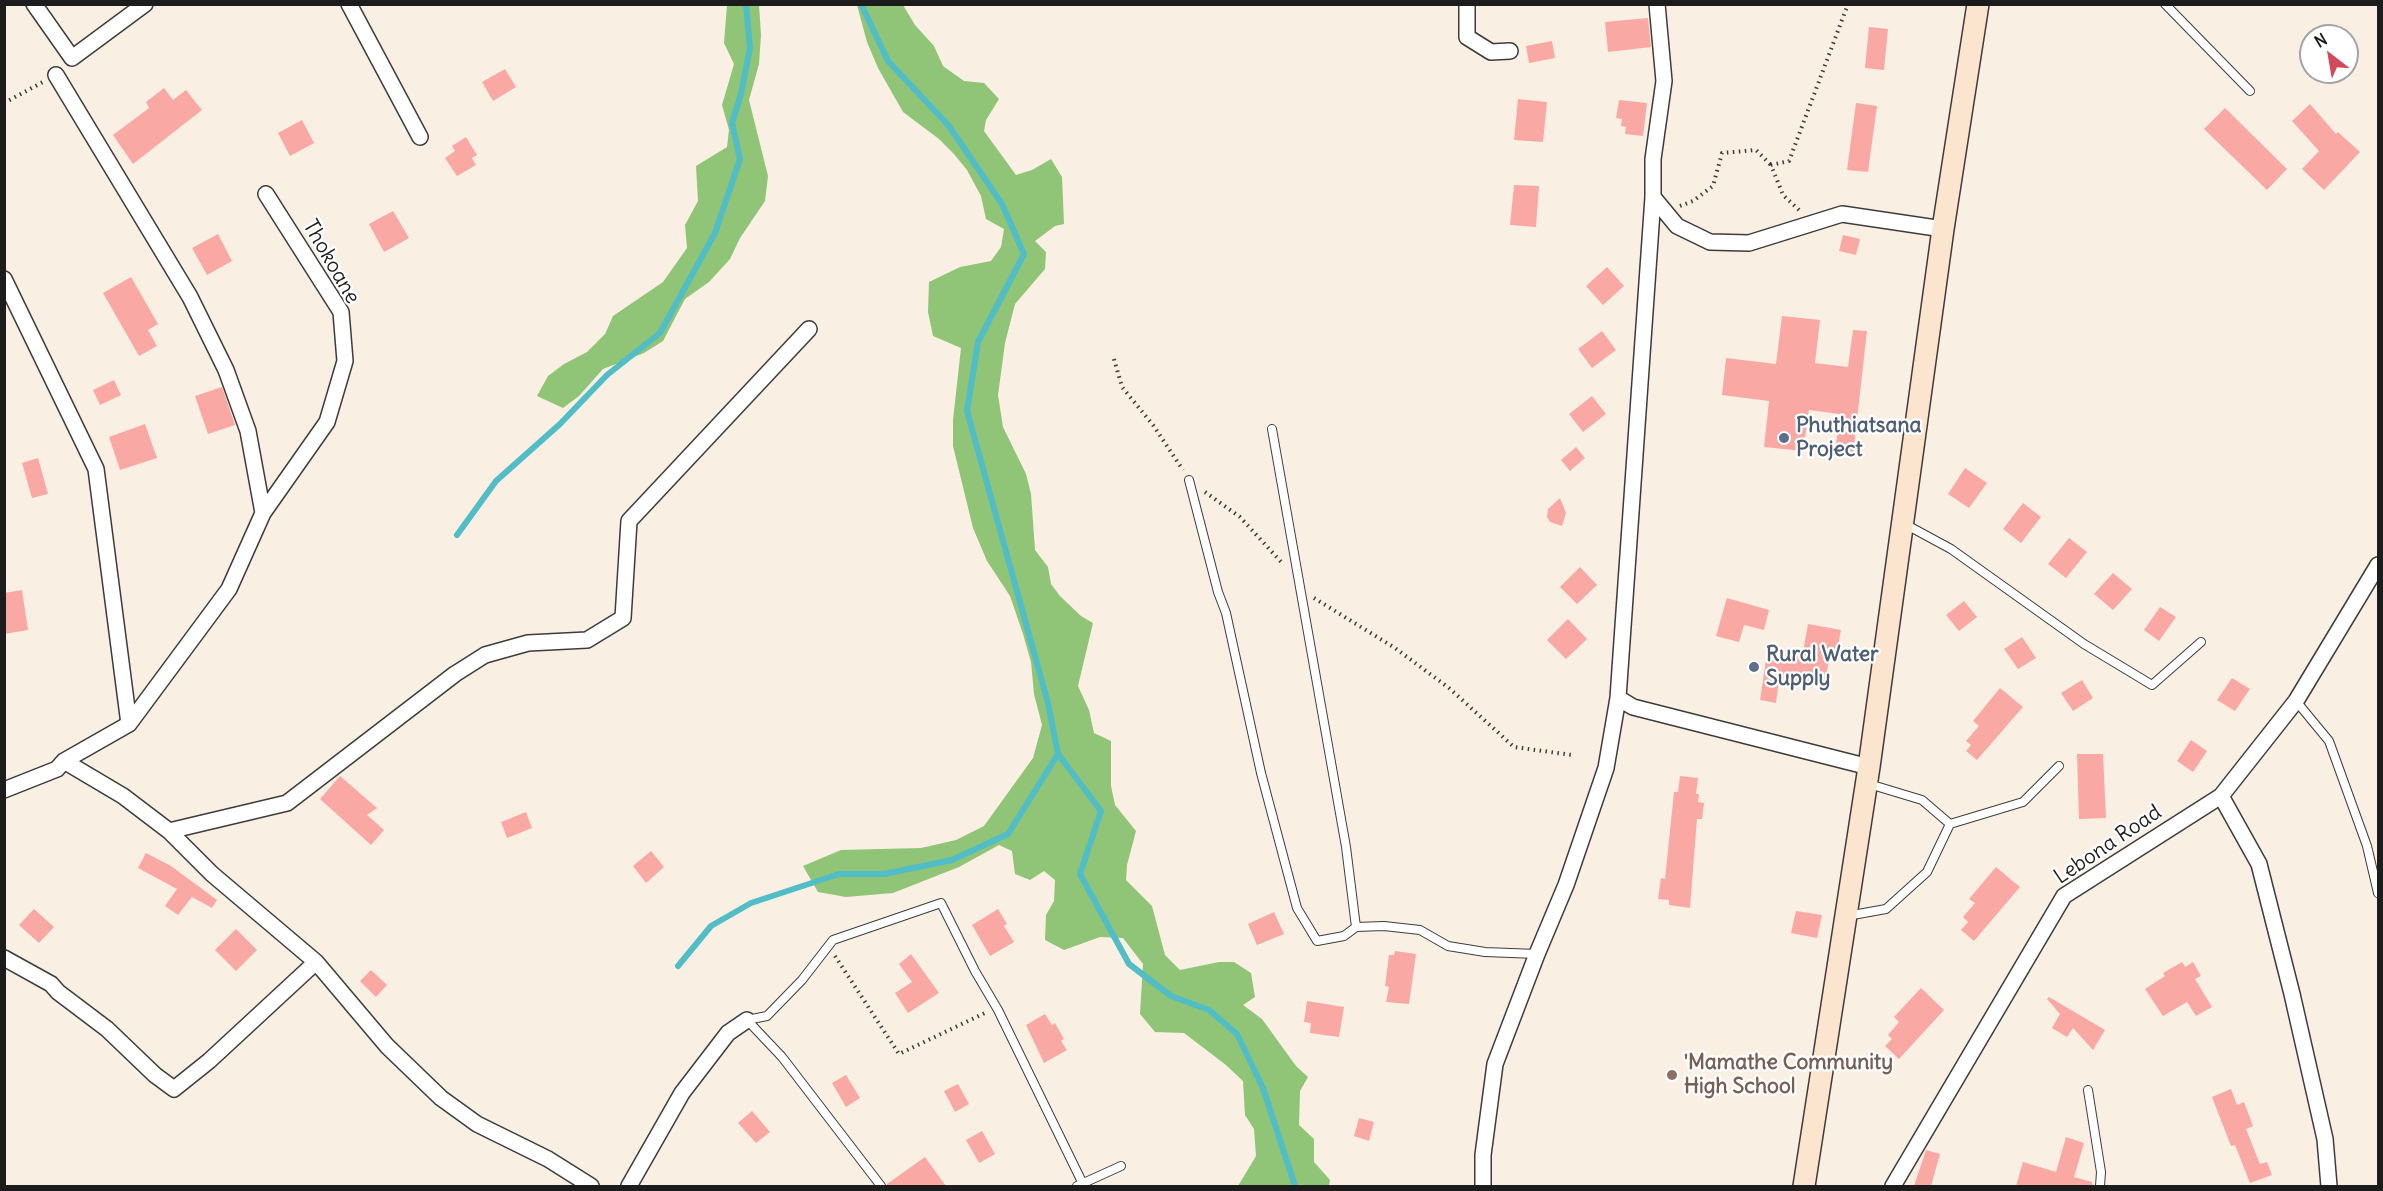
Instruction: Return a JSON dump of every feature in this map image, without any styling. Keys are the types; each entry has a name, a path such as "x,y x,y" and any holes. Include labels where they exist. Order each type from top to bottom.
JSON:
{"main road":[{"path":"1804,1186 1867,775 1943,229 1978,4"}],"street":[{"path":"34,4 72,58 145,4"},
{"path":"349,4 420,137"},
{"path":"1467,4 1467,37 1491,52 1510,51"},
{"path":"1484,1186 1483,1155 1495,1064 1566,885 1606,768 1618,698 1653,197 1653,159 1664,81 1657,4"},
{"path":"56,75 190,297 221,360 248,431 263,513"},
{"name":"Thokoane","path":"129,724 229,589 263,513 327,422 345,361 341,312 266,194"},
{"path":"1653,197 1677,226 1710,242 1749,243 1842,214 1943,229"},
{"path":"4,279 96,469 129,724 64,761 57,769 4,790"},
{"path":"169,831 287,803 456,674 485,655 528,643 587,640 623,618 629,521 809,329"},
{"name":"Lebona Road","path":"1893,1186 2064,896 2221,796 2296,701 2379,565"},
{"path":"1618,698 1633,707 1867,775"},
{"path":"64,761 123,796 169,831 212,874 316,962 387,1046 441,1098 477,1124 548,1160 591,1186"},
{"path":"2221,796 2259,864 2325,1139 2329,1186"},
{"path":"4,957 51,984 58,992 107,1029 155,1075 174,1089 316,962"},
{"path":"629,1186 682,1093 728,1033 747,1020"}],"lane":[{"path":"2165,4 2250,91"},
{"path":"1272,429 1346,847 1356,927"},
{"path":"1189,480 1218,592 1226,612 1261,773 1297,908 1317,940 1344,936 1356,927 1384,926 1420,930 1448,946 1485,952 1537,954"},
{"path":"1902,522 1951,549 2084,644 2152,685 2201,642"},
{"path":"2296,701 2329,741 2367,846 2379,893"},
{"path":"1846,916 1886,909 1927,872 1950,824 2023,802 2060,766"},
{"path":"1867,775 1922,800 1950,824"},
{"path":"747,1020 767,1016 802,980 833,939 941,903 996,1007 1080,1185 1121,1166"},
{"path":"747,1020 782,1057 881,1186"},
{"path":"2088,1090 2101,1172 2100,1186"}],"path":[{"path":"1771,165 1789,161 1848,4"},
{"path":"1665,211 1692,201 1713,186 1722,153 1756,150 1771,165 1783,195 1796,208 1817,221"},
{"path":"1114,359 1122,387 1153,425 1189,480 1240,517 1316,600 1395,648 1449,688 1514,747 1572,755"},
{"path":"829,945 899,1054 996,1007"}],"green space":[{"path":"727,5 759,5 761,35 759,64 749,100 768,176 765,201 740,238 730,259 709,282 685,299 663,341 644,353 603,369 579,396 563,408 537,396 548,376 564,364 587,352 605,334 613,316 663,282 687,248 685,225 698,201 696,166 727,147 729,130 722,105 734,64 724,43"},
{"path":"857,5 903,5 915,25 934,46 943,66 964,81 984,83 999,99 986,120 984,131 1016,175 1032,170 1051,159 1062,177 1064,224 1055,226 1035,241 1046,252 1045,269 1015,304 1005,343 998,395 1003,427 1026,474 1031,494 1035,550 1048,567 1051,584 1060,596 1081,616 1093,623 1078,686 1089,710 1094,733 1111,741 1111,786 1115,805 1136,831 1127,865 1126,880 1152,906 1165,955 1180,970 1219,962 1234,962 1251,973 1255,997 1243,1005 1262,1019 1296,1066 1308,1077 1300,1091 1299,1125 1314,1139 1314,1162 1330,1180 1329,1186 1238,1186 1256,1156 1254,1129 1245,1115 1243,1081 1184,1033 1155,1032 1140,1014 1143,964 1123,938 1100,937 1064,950 1045,940 1046,915 1054,901 1055,880 1044,871 1030,880 1015,874 1012,851 999,845 959,867 893,893 846,897 818,892 803,866 841,850 921,848 956,840 984,826 1033,758 1042,725 1034,694 1031,662 1023,634 1010,596 987,561 973,528 953,446 953,420 961,348 933,336 928,312 929,282 960,267 991,261 1001,247 1004,229 986,219 981,196 967,170 954,154 939,139 903,112 878,68 867,42"}],"building":[{"path":"1648,18 1651,47 1608,52 1605,22"},
{"path":"1869,27 1888,29 1884,70 1865,68"},
{"path":"1552,41 1555,58 1529,63 1526,46"},
{"path":"505,69 516,87 493,101 482,82"},
{"path":"164,88 173,100 186,90 202,110 133,164 113,135 149,108 146,102"},
{"path":"1518,99 1547,102 1543,142 1514,140"},
{"path":"1619,100 1647,103 1643,136 1625,134 1626,127 1621,126 1622,119 1616,118"},
{"path":"1856,103 1877,106 1868,172 1847,170"},
{"path":"2310,104 2336,134 2338,132 2360,152 2324,190 2302,169 2319,151 2292,121"},
{"path":"2225,108 2287,169 2267,190 2204,129"},
{"path":"302,120 314,143 290,156 278,133"},
{"path":"466,137 477,155 472,158 476,165 457,176 445,158 455,151 452,146"},
{"path":"1514,185 1539,186 1536,227 1510,225"},
{"path":"393,211 409,238 384,252 369,224"},
{"path":"218,234 232,261 207,275 192,248"},
{"path":"1843,235 1860,239 1856,255 1839,251"},
{"path":"1607,267 1624,286 1603,305 1586,286"},
{"path":"131,277 158,324 148,330 157,346 139,356 103,293"},
{"path":"1782,316 1820,320 1815,363 1848,367 1853,330 1867,331 1853,455 1835,453 1840,414 1809,410 1803,451 1764,447 1769,401 1722,395 1726,358 1776,364"},
{"path":"1602,331 1616,350 1592,368 1578,349"},
{"path":"114,380 121,395 100,405 93,390"},
{"path":"222,387 235,425 208,434 195,396"},
{"path":"1592,396 1606,414 1583,432 1569,414"},
{"path":"145,424 157,458 120,470 109,437"},
{"path":"1576,447 1585,458 1570,471 1561,460"},
{"path":"38,458 48,494 32,498 22,463"},
{"path":"1965,468 1987,483 1969,508 1948,494"},
{"path":"1560,498 1566,513 1562,526 1550,522 1547,517 1548,509"},
{"path":"2023,503 2041,517 2021,543 2003,529"},
{"path":"2069,538 2087,552 2066,578 2048,564"},
{"path":"1580,567 1597,585 1577,604 1560,587"},
{"path":"2113,573 2132,589 2113,610 2094,594"},
{"path":"22,590 28,630 4,634 4,593"},
{"path":"1727,598 1769,610 1764,630 1744,625 1739,642 1716,636"},
{"path":"1964,601 1977,617 1959,631 1946,615"},
{"path":"2160,607 2176,617 2159,641 2144,630"},
{"path":"1568,619 1587,639 1566,659 1547,640"},
{"path":"1808,624 1841,630 1836,656 1830,655 1824,688 1779,680 1776,703 1760,700 1768,647 1803,652"},
{"path":"2022,637 2036,658 2018,669 2004,649"},
{"path":"2232,678 2250,689 2235,711 2217,700"},
{"path":"2082,680 2093,698 2073,711 2061,693"},
{"path":"2000,688 2023,707 1977,760 1966,751 1971,745 1966,741 1979,726 1973,721"},
{"path":"2191,740 2207,751 2193,772 2177,761"},
{"path":"2077,754 2103,754 2106,818 2079,819"},
{"path":"340,776 377,808 367,815 384,830 371,845 320,799"},
{"path":"1680,776 1698,778 1696,794 1699,794 1698,802 1704,803 1702,819 1697,819 1690,908 1669,905 1669,900 1658,899 1661,878 1665,879 1674,792 1678,792"},
{"path":"526,812 532,828 507,838 501,822"},
{"path":"651,851 664,867 646,883 633,866"},
{"path":"146,853 171,866 217,900 212,908 192,897 178,915 165,906 177,889 138,868"},
{"path":"1996,867 2020,887 1974,941 1961,930 1968,922 1963,917 1975,903 1969,899"},
{"path":"34,909 54,927 39,943 19,925"},
{"path":"998,909 1007,924 1004,926 1014,942 990,956 972,925"},
{"path":"1796,911 1822,915 1817,938 1791,933"},
{"path":"1274,912 1284,934 1257,945 1248,924"},
{"path":"236,929 257,950 236,971 215,950"},
{"path":"1395,951 1416,954 1409,1004 1386,1002 1389,987 1385,986 1389,955 1394,955"},
{"path":"911,954 939,993 908,1013 895,993 912,982 899,964"},
{"path":"2182,962 2185,967 2193,962 2201,976 2195,979 2212,1007 2196,1016 2187,1002 2163,1016 2145,989 2165,976 2163,973"},
{"path":"371,970 387,985 376,997 360,981"},
{"path":"1921,988 1944,1010 1899,1059 1885,1046 1892,1039 1888,1035 1899,1022 1894,1017"},
{"path":"2049,997 2105,1030 2093,1050 2073,1028 2067,1037 2052,1028 2060,1014 2047,999"},
{"path":"1307,1001 1344,1007 1339,1037 1310,1033 1311,1023 1304,1022"},
{"path":"1045,1014 1052,1025 1055,1023 1064,1039 1061,1041 1067,1050 1044,1063 1026,1025"},
{"path":"846,1075 860,1098 846,1107 832,1083"},
{"path":"958,1084 969,1104 955,1112 944,1091"},
{"path":"2231,1089 2237,1105 2244,1102 2253,1126 2246,1129 2260,1164 2267,1162 2272,1175 2250,1183 2235,1145 2231,1146 2212,1097"},
{"path":"752,1111 770,1132 756,1143 738,1123"},
{"path":"1359,1118 1374,1122 1369,1141 1354,1136"},
{"path":"982,1131 995,1154 979,1163 966,1140"},
{"path":"2066,1137 2084,1143 2074,1177 2092,1182 2092,1186 2016,1186 2023,1162 2056,1172"},
{"path":"1926,1150 1940,1154 1931,1186 1914,1186"},
{"path":"925,1157 946,1186 887,1186 887,1184"}],"waterway":[{"path":"457,535 496,481 560,424 607,375 660,333 715,233 740,159 732,123 741,94 750,48 746,4"},
{"path":"861,4 888,61 949,126 1002,204 1024,254 978,342 967,411 1048,703 1058,754 1101,811 1080,874 1129,964 1171,996 1209,1010 1237,1034 1263,1088 1295,1186"},
{"path":"678,966 711,926 751,903 839,874 884,874 952,860 1008,834 1058,754"}],"place":[{"name":"Phuthiatsana Project","path":"1784,438"},
{"name":"Rural Water Supply","path":"1754,667"},
{"name":"'Mamathe Community High School","path":"1672,1075"}]}
